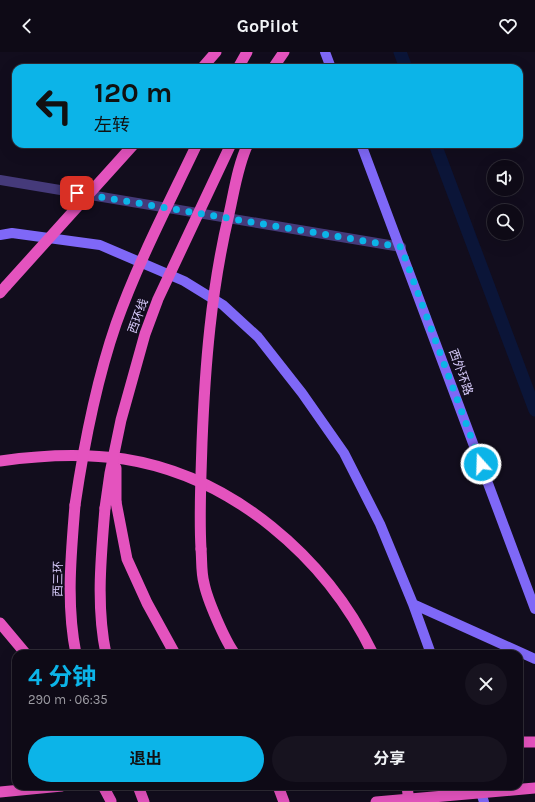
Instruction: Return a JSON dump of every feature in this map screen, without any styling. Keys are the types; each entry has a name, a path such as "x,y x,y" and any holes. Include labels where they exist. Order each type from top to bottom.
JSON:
{"highway":[{"path":"206,64 216,52"},
{"path":"240,64 247,52"},
{"path":"276,64 284,52"},
{"path":"285,64 290,52"},
{"path":"2,290 130,148"},
{"name":"西环线","path":"76,505 81,468 92,413 116,325 130,287 196,148"},
{"name":"西环线","path":"105,650 100,617 100,587 105,508 117,440 132,376 144,334 158,299 229,148"},
{"path":"232,650 218,622 204,583 199,520 203,405 210,321 224,234 234,191 247,148"},
{"path":"117,440 116,502 128,559 146,603 174,650"},
{"path":"0,461 76,455 125,460 173,471 218,491 239,503 264,521 296,548 313,566 343,604 371,650"},
{"name":"西三环","path":"75,650 70,619 70,586 76,505"},
{"path":"0,623 23,650"},
{"path":"523,742 535,742"},
{"path":"523,789 535,788"},
{"path":"0,792 26,790"},
{"path":"105,790 112,802"},
{"path":"108,790 112,802"},
{"path":"140,790 144,802"},
{"path":"280,790 284,802"},
{"path":"408,790 409,802"},
{"path":"376,802 512,790"}],"main road":[{"path":"324,52 329,64"},
{"name":"西外环路","path":"363,148 401,247 535,609"},
{"path":"0,235 12,233 100,244 184,281 223,305 258,337 302,392 344,453 380,524 413,604 430,650"},
{"path":"413,604 515,650"},
{"path":"523,654 535,659"},
{"path":"480,790 484,802"}],"street":[{"path":"0,180 401,247"}],"waterway":[{"path":"400,52 404,64"},
{"path":"437,148 535,410"}],"route":[{"path":"77,193 401,247 481,464"}]}
